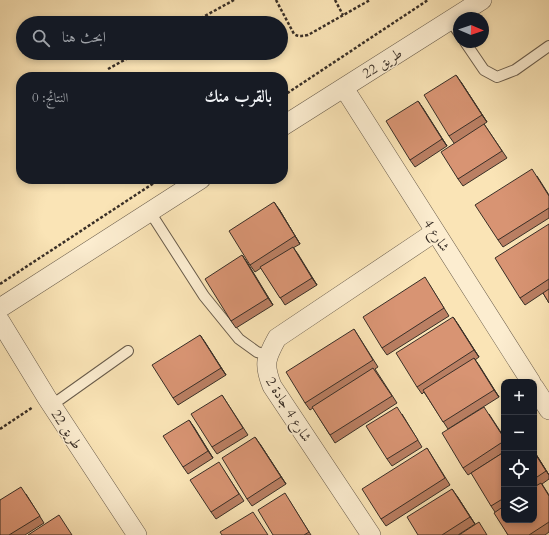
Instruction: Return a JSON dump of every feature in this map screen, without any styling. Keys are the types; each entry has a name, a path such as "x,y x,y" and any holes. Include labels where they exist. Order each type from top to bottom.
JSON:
{"street":[{"name":"طريق 22","path":"470,12 482,0"},
{"name":"طريق 22","path":"288,123 344,88 453,27"},
{"name":"شارع 4","path":"344,88 529,379"},
{"path":"0,308 193,184"},
{"name":"شارع 4 جادة 2","path":"371,535 272,386 266,372 267,355 277,338 435,232"},
{"name":"طريق 22","path":"0,321 49,402 137,535"},
{"path":"537,391 549,410"}],"lane":[{"path":"469,48 484,70 496,77 514,70 549,46"},
{"path":"150,212 204,296 240,339 257,352 267,355"},
{"path":"49,402 128,351"}],"path":[{"path":"205,16 234,0"},
{"path":"276,0 284,16"},
{"path":"335,0 343,15"},
{"path":"288,23 294,34 298,36 308,35 370,0"},
{"path":"288,93 428,0"},
{"path":"108,68 123,60"},
{"path":"0,284 152,184"},
{"path":"0,429 49,402"}],"building":[{"path":"456,75 482,115 449,136 424,95"},
{"path":"418,101 442,139 410,160 386,121"},
{"path":"484,124 502,151 458,179 441,152"},
{"path":"532,169 549,196 549,208 498,240 475,205"},
{"path":"274,202 295,236 250,265 229,231"},
{"path":"549,224 549,279 520,298 495,258"},
{"path":"293,247 312,278 280,298 260,267"},
{"path":"242,255 268,298 231,321 205,279"},
{"path":"425,277 444,308 382,348 363,317"},
{"path":"549,289 549,303 543,293"},
{"path":"453,317 474,350 417,387 396,353"},
{"path":"354,329 373,360 305,403 286,372"},
{"path":"200,335 221,368 173,398 152,365"},
{"path":"474,358 494,390 443,422 423,390"},
{"path":"373,368 392,396 330,435 312,407"},
{"path":"222,395 243,428 212,447 191,414"},
{"path":"397,407 418,440 387,459 366,426"},
{"path":"484,407 501,433 501,443 463,468 442,433"},
{"path":"189,420 208,451 183,467 163,436"},
{"path":"255,437 281,477 247,499 222,458"},
{"path":"427,448 445,478 381,519 362,489"},
{"path":"501,454 501,500 491,506 471,473"},
{"path":"537,457 546,471 537,477"},
{"path":"219,462 239,494 211,512 190,480"},
{"path":"541,483 549,496 549,522 529,535 508,535 494,513 501,508 501,523 537,523 537,485"},
{"path":"21,487 40,516 9,535 0,535 0,500"},
{"path":"452,489 470,517 442,535 418,535 407,517"},
{"path":"285,493 309,532 304,535 273,535 258,510"},
{"path":"253,512 268,535 222,535 220,532"},
{"path":"59,515 72,535 28,535"},
{"path":"479,522 487,535 459,535"}]}
